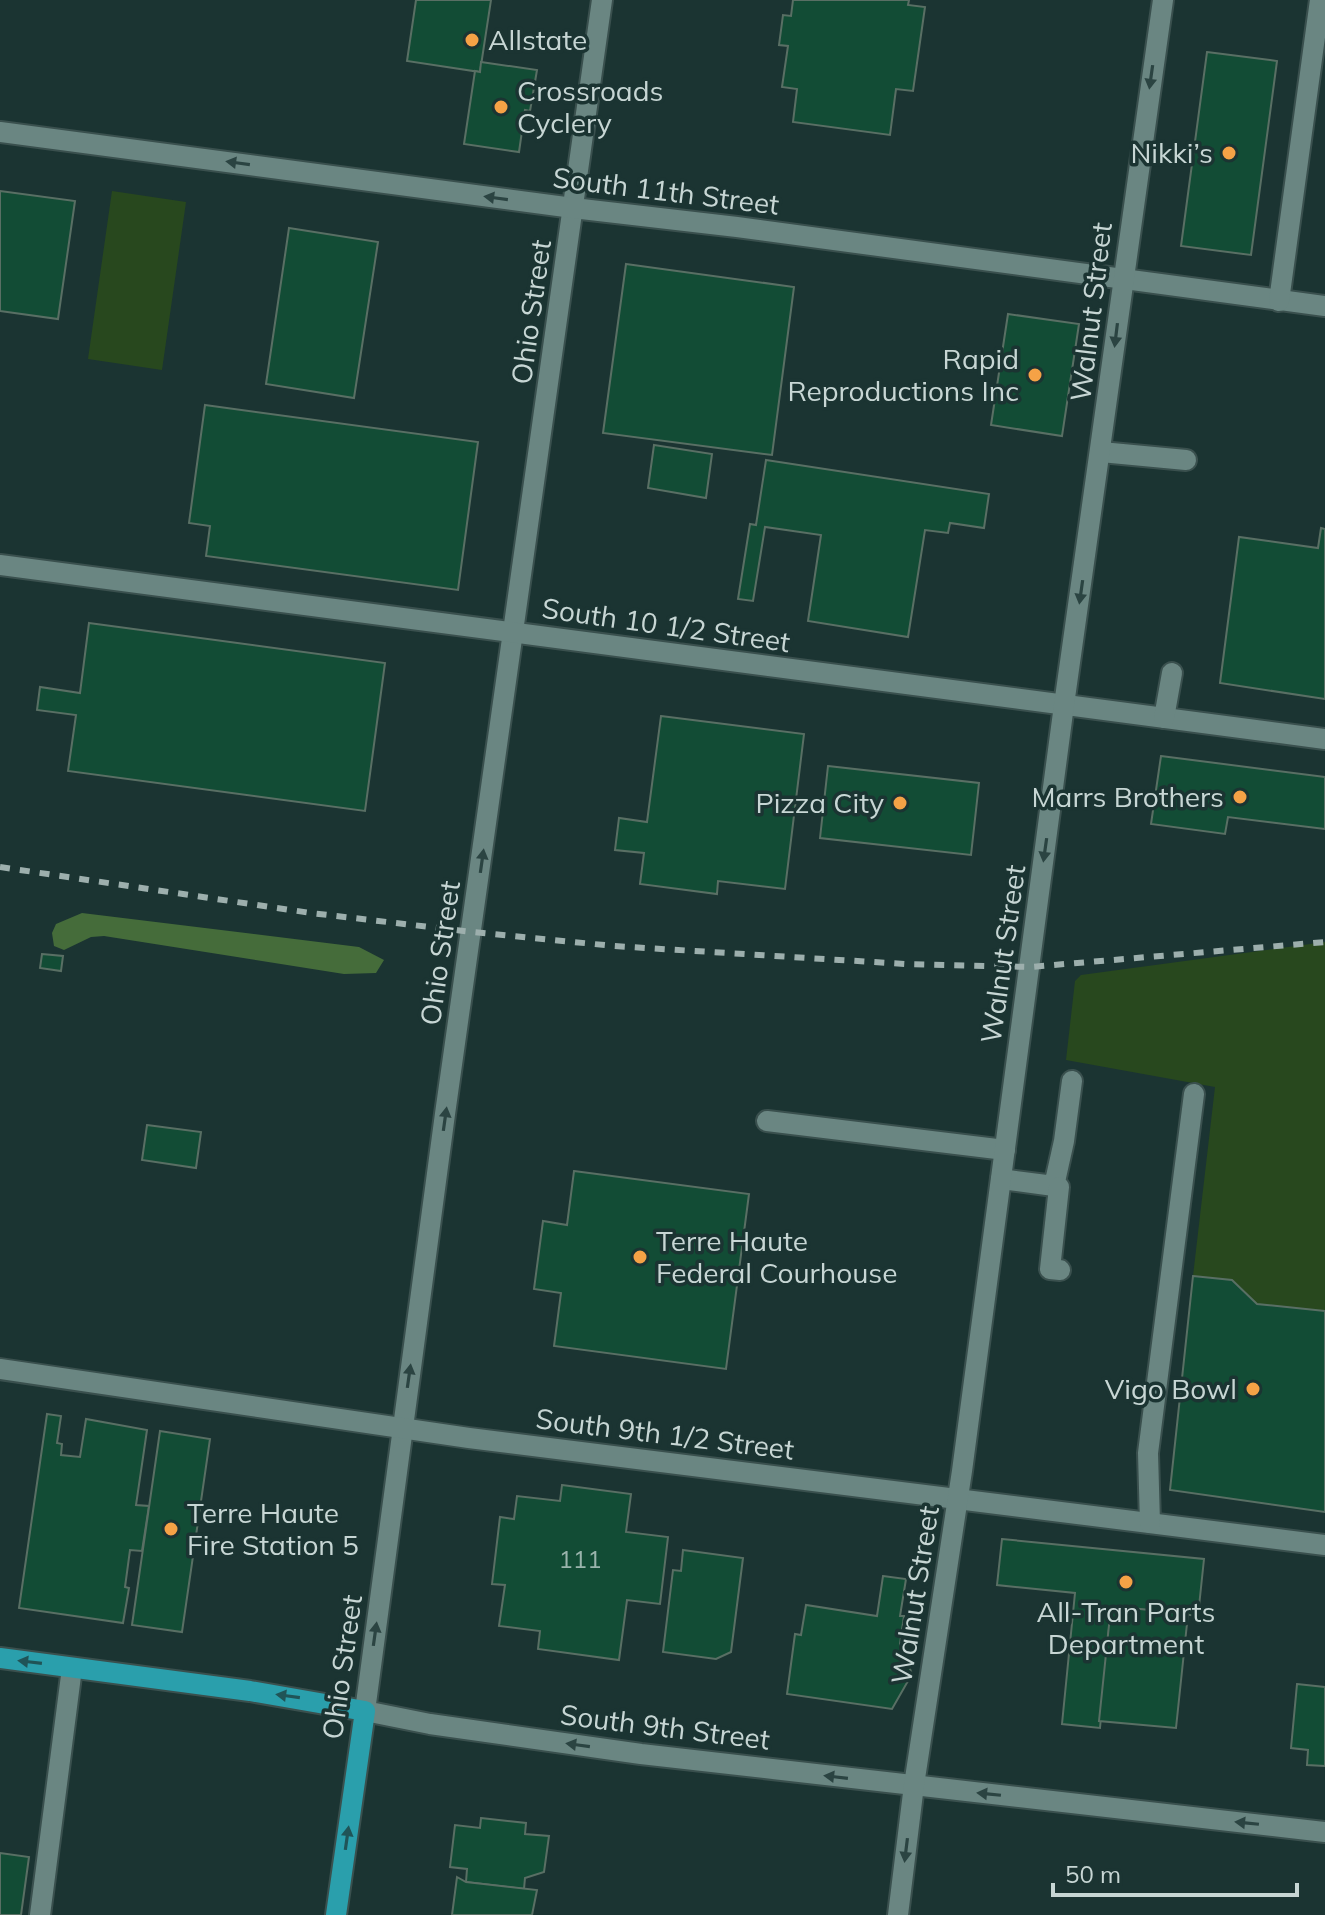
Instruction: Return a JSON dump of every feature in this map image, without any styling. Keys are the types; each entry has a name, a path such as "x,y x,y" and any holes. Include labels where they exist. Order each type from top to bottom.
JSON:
{"main road":[{"name":"South 9th Street","path":"0,1658 310,1700 365,1711"},
{"name":"Ohio Street","path":"336,1915 365,1711"}],"street":[{"name":"Ohio Street","path":"365,1711 602,0"},
{"name":"Walnut Street","path":"898,1915 914,1785 958,1499 1122,279 1163,0"},
{"path":"1279,301 1320,0"},
{"name":"South 11th Street","path":"0,132 1325,306"},
{"path":"1101,452 1186,460"},
{"name":"South 10 1/2 Street","path":"0,565 1325,739"},
{"path":"1164,718 1172,673"},
{"path":"1001,1179 1054,1186 1072,1081"},
{"path":"1150,1523 1148,1453 1194,1094"},
{"path":"767,1121 1005,1150"},
{"path":"1059,1187 1050,1269 1060,1270"},
{"name":"South 9th 1/2 Street","path":"0,1369 402,1428 1325,1545"},
{"path":"40,1915 72,1668"},
{"name":"South 9th Street","path":"365,1711 430,1724 626,1752 1325,1832"}],"green space":[{"path":"112,191 186,202 162,370 88,359"},
{"path":"82,913 359,947 384,960 376,973 344,974 104,936 91,937 64,950 54,946 52,933 56,924"},
{"path":"1325,942 1325,1311 1257,1304 1232,1280 1193,1276 1215,1087 1066,1060 1075,981 1081,975"}],"building":[{"path":"416,0 491,0 480,72 407,61"},
{"path":"793,0 909,0 908,5 925,7 913,91 896,89 890,135 793,122 797,89 782,87 788,46 779,45 783,15 791,16"},
{"name":"Nikki’s","path":"1207,52 1277,61 1251,255 1181,246"},
{"path":"481,62 537,70 530,111 525,110 519,152 464,144 475,71 480,72"},
{"path":"0,191 75,201 58,319 0,311"},
{"path":"289,228 378,242 354,398 266,384"},
{"path":"626,264 794,287 772,455 603,433"},
{"name":"Rapid Reproductions Inc","path":"1008,314 1079,324 1062,436 991,425"},
{"path":"205,405 478,442 458,590 206,556 210,526 189,523"},
{"path":"654,445 712,454 706,498 648,488"},
{"path":"766,460 989,494 984,528 950,523 948,533 925,530 908,637 808,621 821,535 765,527 753,601 738,599 750,524 756,525"},
{"path":"1321,528 1325,529 1325,699 1220,683 1239,537 1318,548"},
{"path":"89,623 385,663 365,811 68,771 76,715 37,710 40,687 80,693"},
{"path":"661,716 804,734 785,889 718,881 717,894 640,884 644,853 615,850 619,818 647,822"},
{"name":"Marrs Brothers","path":"1161,756 1325,777 1325,829 1228,817 1225,834 1151,824"},
{"name":"Pizza City","path":"828,766 979,783 971,855 820,838"},
{"path":"42,954 63,956 61,971 40,968"},
{"path":"147,1125 201,1132 196,1168 142,1160"},
{"name":"Terre Haute Federal Courhouse","path":"574,1171 749,1194 726,1369 554,1346 561,1293 534,1289 543,1221 567,1225"},
{"name":"Vigo Bowl","path":"1193,1276 1232,1280 1257,1304 1325,1311 1325,1512 1170,1490"},
{"path":"47,1414 61,1416 57,1443 62,1444 61,1455 80,1457 86,1419 147,1430 136,1505 149,1506 142,1551 130,1550 125,1587 129,1588 123,1623 19,1608"},
{"name":"Terre Haute Fire Station 5","path":"160,1431 210,1439 182,1632 132,1625"},
{"path":"562,1485 631,1494 626,1532 668,1537 660,1604 627,1600 619,1660 538,1649 540,1631 499,1626 505,1585 492,1584 500,1517 514,1519 517,1496 560,1501"},
{"path":"1002,1539 1204,1559 1198,1616 1111,1606 1100,1728 1062,1724 1075,1593 997,1585"},
{"path":"683,1550 743,1558 731,1652 716,1659 663,1652 673,1570 681,1571"},
{"path":"883,1576 906,1579 900,1616 904,1616 900,1644 912,1674 892,1709 787,1694 795,1634 801,1635 806,1605 877,1616"},
{"path":"1111,1606 1188,1614 1176,1728 1099,1721"},
{"path":"1297,1684 1325,1687 1325,1766 1307,1765 1308,1750 1291,1748"},
{"path":"481,1818 526,1823 525,1834 549,1836 544,1872 525,1878 524,1889 466,1882 467,1869 450,1867 455,1825 480,1828"},
{"path":"0,1853 29,1857 21,1915 0,1915"},
{"path":"457,1877 466,1882 537,1890 532,1915 452,1915"}],"railway":[{"path":"0,867 311,913 472,932 614,946 905,964 1030,967 1325,942"}],"place":[{"name":"Allstate","path":"472,40"},
{"name":"Crossroads Cyclery","path":"501,107"},
{"name":"Nikki’s","path":"1229,153"},
{"name":"Rapid Reproductions Inc","path":"1035,375"},
{"name":"Marrs Brothers","path":"1240,797"},
{"name":"Pizza City","path":"900,803"},
{"name":"Terre Haute Federal Courhouse","path":"640,1257"},
{"name":"Vigo Bowl","path":"1253,1389"},
{"name":"Terre Haute Fire Station 5","path":"171,1529"},
{"name":"All-Tran Parts Department","path":"1126,1582"}]}
